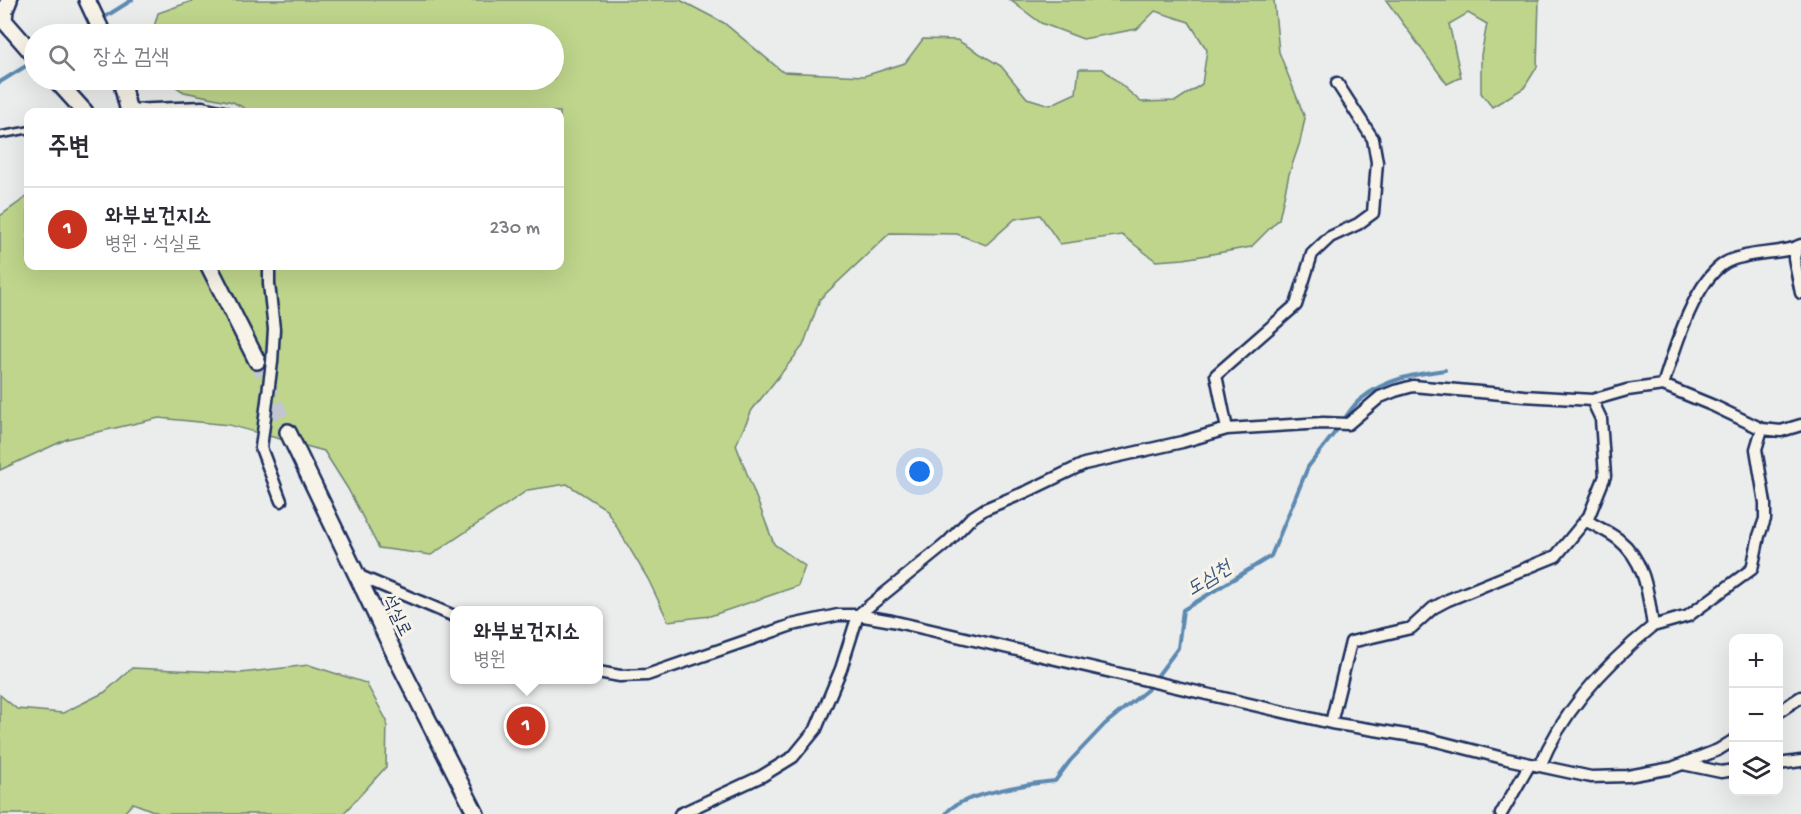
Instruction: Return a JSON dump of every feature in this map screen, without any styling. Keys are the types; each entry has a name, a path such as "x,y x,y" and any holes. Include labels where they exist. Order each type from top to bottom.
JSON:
{"street":[{"path":"9,0 4,20 24,43"},
{"path":"87,0 98,24"},
{"path":"1227,429 1216,375 1296,305 1312,254 1330,237 1358,224 1373,213 1377,162 1373,139 1337,83"},
{"path":"65,90 81,108"},
{"path":"124,90 128,108"},
{"path":"184,108 206,108"},
{"path":"1799,246 1794,258 1801,293"},
{"path":"1663,384 1683,322 1709,276 1725,263 1744,256 1799,246"},
{"path":"211,270 257,361"},
{"path":"270,270 274,329 261,448 281,501"},
{"path":"680,814 762,776 793,757 816,729 841,669 858,615 947,543 970,518 1084,464 1227,429 1323,423 1348,424 1380,397 1413,386 1593,400 1627,390 1663,384 1762,429 1781,431 1801,425"},
{"path":"1331,723 1351,642 1411,628 1433,608 1449,600 1556,556 1589,516 1605,476 1601,418 1593,400"},
{"path":"1501,814 1578,701 1629,645 1653,626 1688,616 1752,569 1765,519 1765,503 1755,449 1762,429"},
{"name":"석실로","path":"288,432 420,705 476,814"},
{"path":"1585,520 1618,539 1633,554 1645,576 1653,626"},
{"path":"357,575 450,614"},
{"path":"603,673 620,676 647,675 792,625 838,615 858,615 1331,723 1425,738 1590,777 1628,776 1672,768 1718,750 1731,742"},
{"path":"1783,709 1801,697"},
{"path":"1783,763 1801,761"},
{"path":"1683,764 1721,772 1729,771"}],"lane":[{"path":"0,135 24,131"}],"green space":[{"path":"195,0 680,0 724,23 783,72 864,76 905,63 923,39 957,40 1001,66 1027,98 1050,105 1076,93 1079,69 1103,69 1141,102 1176,101 1202,84 1207,50 1189,22 1155,11 1137,29 1083,39 1041,23 1010,0 1274,0 1279,52 1305,118 1279,219 1251,247 1184,259 1156,261 1122,235 1060,244 1040,215 1015,219 986,245 957,234 890,233 820,299 803,346 752,410 736,445 774,544 805,566 798,586 710,616 668,621 648,579 606,509 567,484 528,490 431,555 379,548 348,489 324,451 229,425 159,418 67,439 0,470 0,216 24,199 24,270 564,270 564,108 244,108 233,102 181,90 564,90 564,24 155,24 158,13"},
{"path":"1386,0 1539,0 1537,67 1524,88 1492,107 1481,93 1481,55 1487,24 1468,13 1449,24 1461,77 1447,84"},
{"path":"309,665 366,683 387,721 386,767 343,814 161,814 133,803 123,814 0,814 0,695 17,709 63,713 105,692 132,668 241,673"}],"waterway":[{"path":"100,20 132,0"},
{"path":"0,82 24,67"},
{"name":"도심천","path":"1343,421 1358,401 1370,392 1390,382 1445,370"},
{"name":"도심천","path":"946,814 952,807 979,796 1014,787 1055,781 1070,761 1105,724 1147,690 1178,648 1183,610 1271,556 1308,467 1339,427"}],"tunnel":[{"path":"257,361 288,432"}],"place":[{"name":"와부보건지소","path":"526,726"}]}
